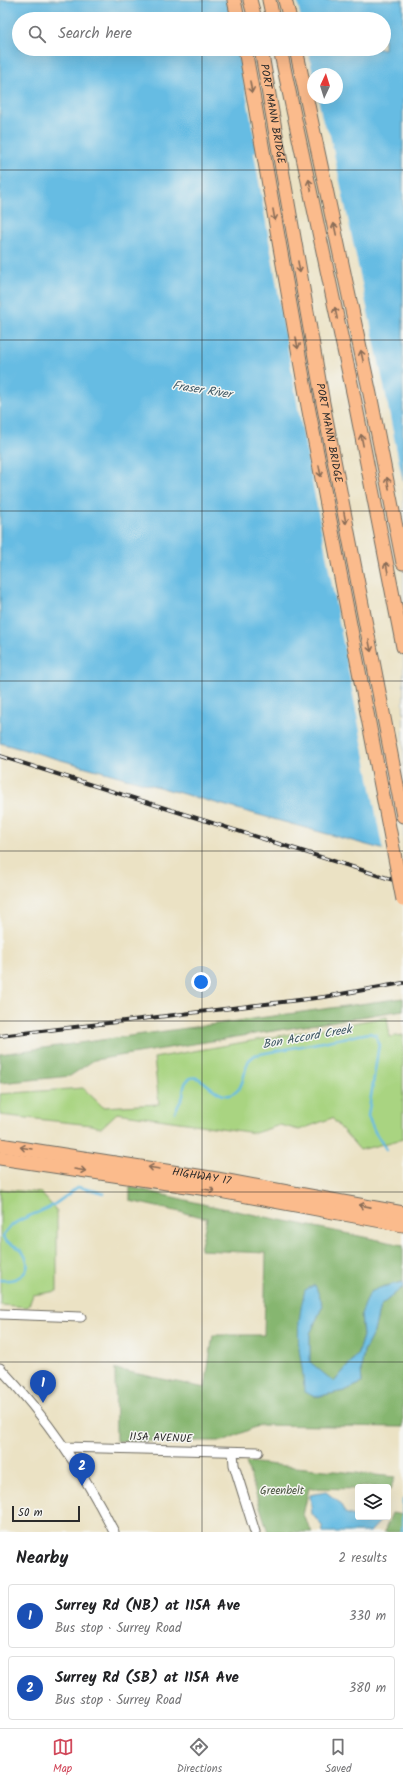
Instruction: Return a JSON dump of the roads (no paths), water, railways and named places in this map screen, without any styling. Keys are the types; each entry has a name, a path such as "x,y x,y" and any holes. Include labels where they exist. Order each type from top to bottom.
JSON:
{"highway":[{"path":"234,0 237,12"},
{"path":"250,0 253,12"},
{"path":"269,0 272,12"},
{"path":"285,0 288,12"},
{"path":"245,56 308,406 403,900"},
{"name":"PORT MANN BRIDGE","path":"262,56 323,404 403,816"},
{"name":"PORT MANN BRIDGE","path":"281,56 354,397 403,647"},
{"path":"298,56 370,394 403,563"},
{"name":"HIGHWAY 17","path":"0,1145 217,1179 403,1213"},
{"name":"HIGHWAY 17","path":"0,1158 214,1190 403,1225"}],"street":[{"path":"0,1314 80,1317"},
{"path":"0,1368 24,1395 64,1447 81,1472 114,1532"},
{"name":"115A AVENUE","path":"64,1447 258,1452"},
{"path":"233,1452 234,1465 255,1532"}],"water":[{"name":"Fraser River","path":"0,0 403,0 403,855 0,743"},
{"path":"403,1282 403,1287 380,1306 374,1332 364,1351 361,1370 362,1383 344,1391 315,1397 304,1392 298,1334 300,1311 305,1290 315,1285 323,1305 310,1334 310,1362 334,1382 357,1355 363,1336 361,1314 370,1292 382,1287"},
{"path":"326,1492 340,1503 345,1513 355,1516 355,1520 381,1520 370,1532 323,1532 322,1526 312,1514 310,1495"}],"waterway":[{"name":"Bon Accord Creek","path":"175,1112 183,1096 185,1085 189,1079 198,1079 203,1081 218,1093 229,1095 234,1093 241,1086 249,1060 255,1055 369,1033 376,1035 379,1044 368,1116 375,1132 386,1149"},
{"name":"Bon Accord Creek","path":"0,1280 20,1277 27,1269 26,1257 21,1250 3,1238 5,1232 9,1228 15,1223 52,1206 78,1187 104,1193"},
{"path":"402,1532 403,1500"}],"railway":[{"path":"0,756 403,883"},
{"path":"0,1036 324,997 403,983"}],"place":[{"name":"Surrey Rd (NB) at 115A Ave","path":"43,1403"},
{"name":"Surrey Rd (SB) at 115A Ave","path":"82,1486"}],"park label":[{"name":"Greenbelt","path":"282,1491"}]}
